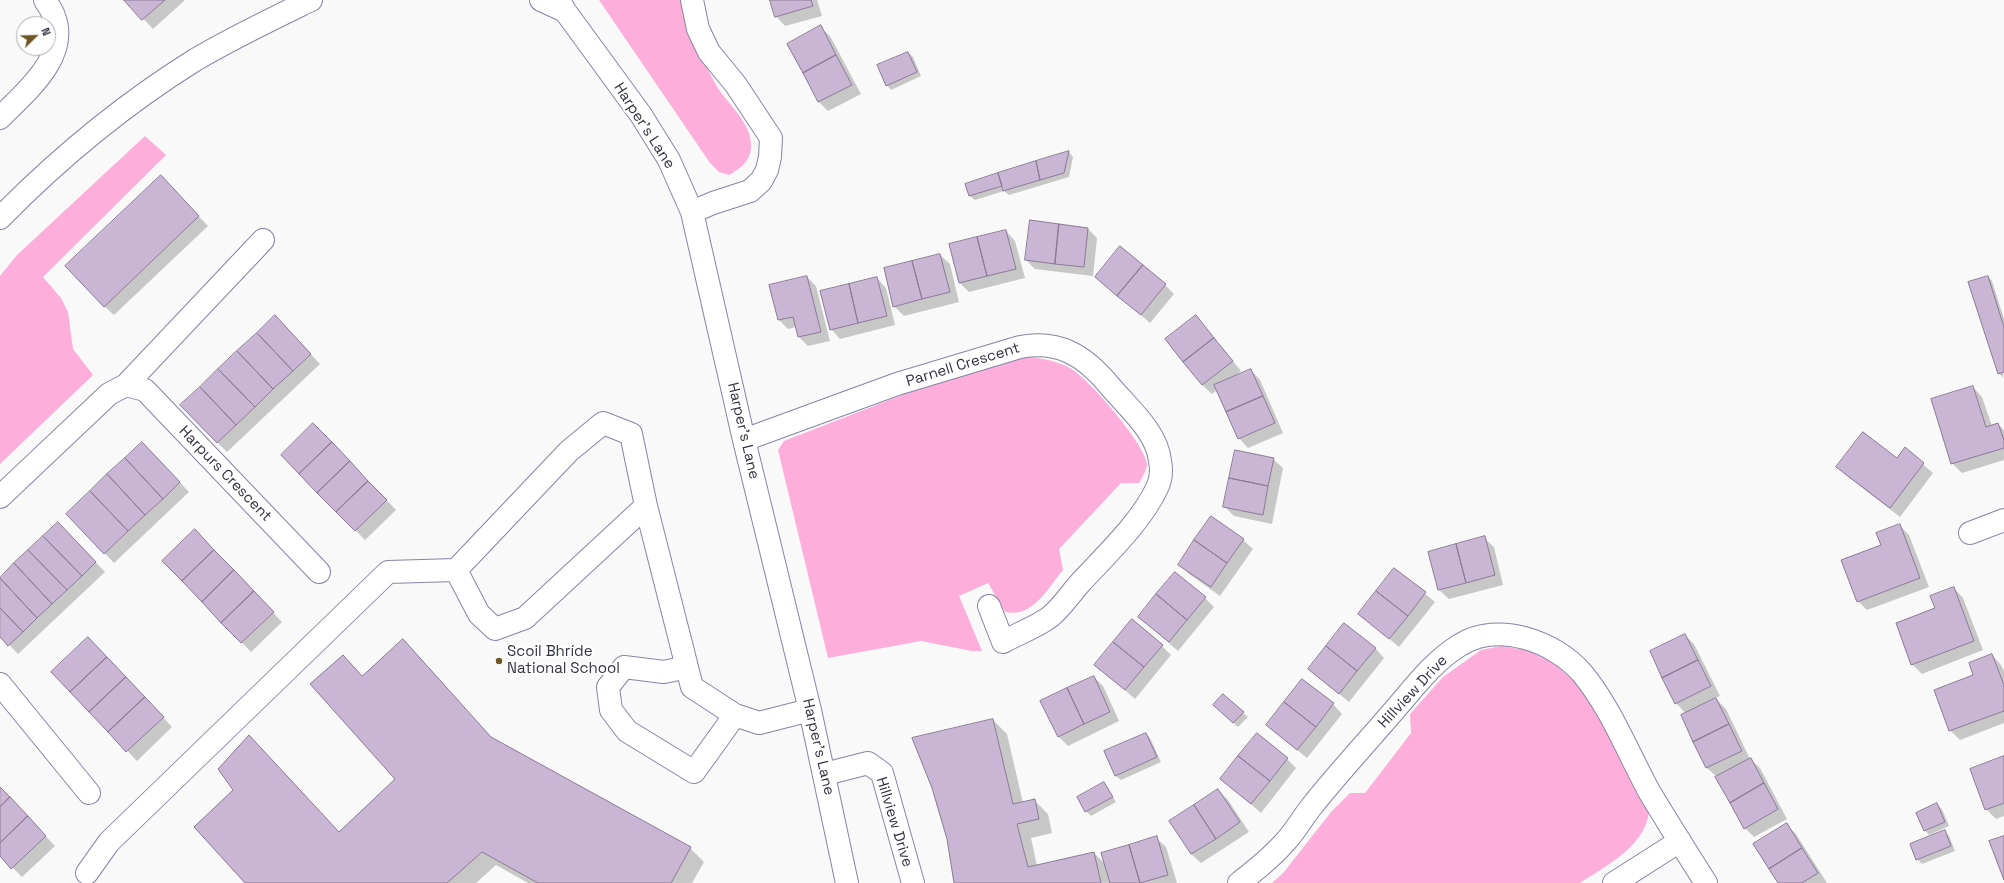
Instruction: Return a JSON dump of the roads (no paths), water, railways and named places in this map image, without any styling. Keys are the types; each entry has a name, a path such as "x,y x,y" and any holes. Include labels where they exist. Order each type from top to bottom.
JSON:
{"street":[{"path":"0,118 46,70 57,41 54,17 45,0"},
{"path":"0,218 41,177 80,143 134,100 196,60 311,0"},
{"name":"Harper's Lane","path":"541,0 562,6 661,147 669,160 692,212 744,440 825,774 847,883"},
{"path":"692,0 698,29 708,52 736,85 771,138 770,157 767,170 762,181 750,191 692,212"},
{"path":"0,497 109,394 126,385 263,240"},
{"name":"Parnell Crescent","path":"744,440 897,384 1020,346 1032,344 1057,346 1077,355 1098,372 1149,433 1157,447 1160,461 1161,475 1158,488 1137,519 1050,616 1003,642 989,606"},
{"name":"Harpurs Crescent","path":"126,385 145,390 319,572"},
{"path":"87,873 109,842 388,572 456,570 569,451 603,423 631,434 646,506 692,687 734,715 760,722 810,710"},
{"path":"456,570 478,614 495,629 526,618 646,506"},
{"path":"1970,533 2004,520"},
{"name":"Hillview Drive","path":"1239,883 1256,870 1287,840 1311,807 1413,688 1436,664 1461,644 1485,635 1511,634 1539,643 1561,654 1580,671 1607,710 1650,792 1706,883"},
{"path":"687,667 664,672 624,667 608,688 611,710 627,731 694,772 734,715"},
{"path":"0,684 89,792"},
{"name":"Hillview Drive","path":"825,774 868,763 882,773 912,883"},
{"path":"1614,883 1680,841"}],"place":[{"name":"Scoil Bhríde National School","path":"499,661"}]}
